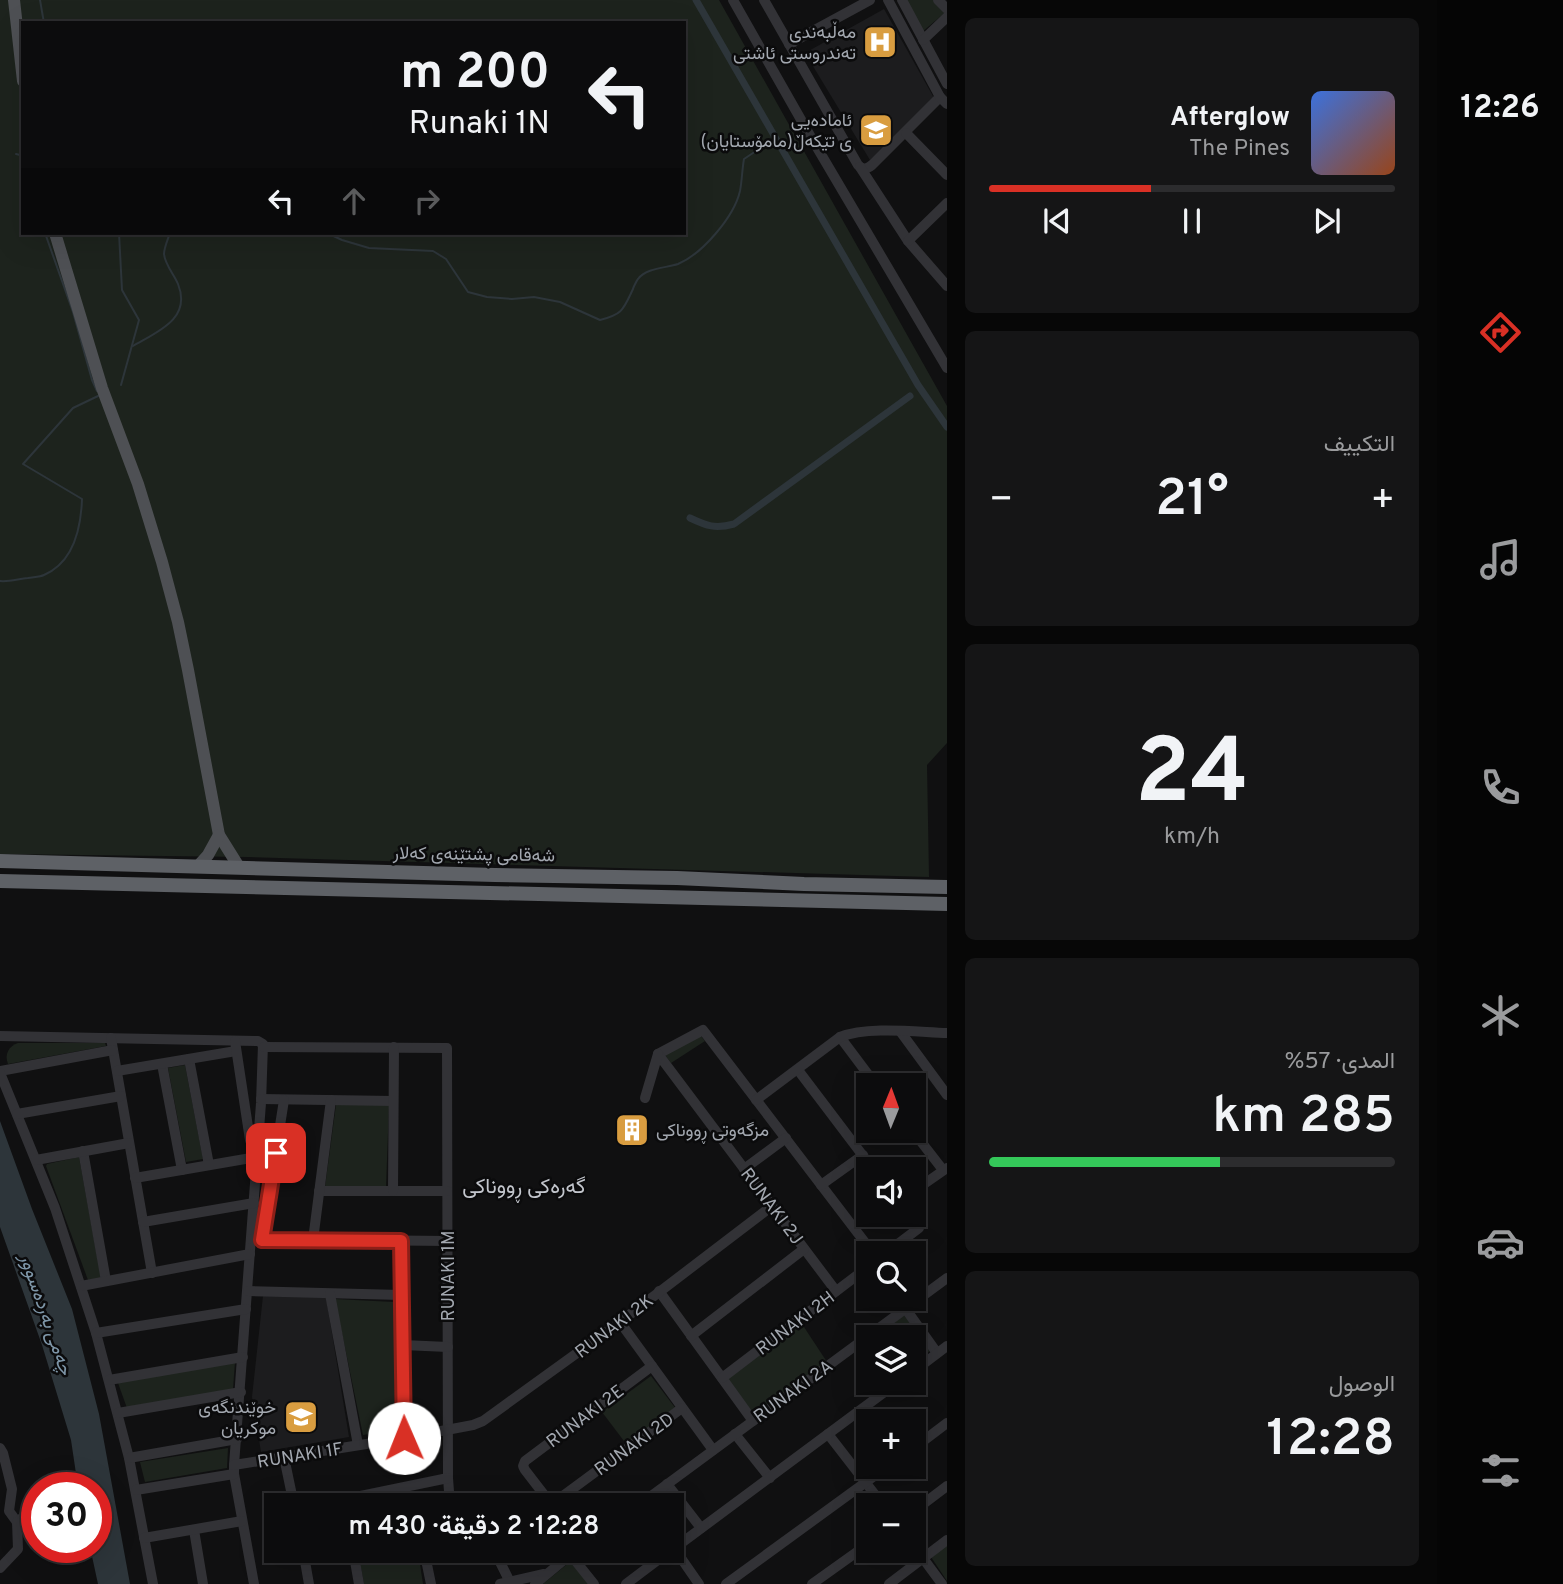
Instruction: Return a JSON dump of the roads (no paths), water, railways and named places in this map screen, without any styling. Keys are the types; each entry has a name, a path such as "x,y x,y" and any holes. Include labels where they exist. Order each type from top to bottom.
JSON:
{"highway":[{"name":"شەقامی پشتێنەی کەلار","path":"0,861 947,887"},
{"path":"580,876 576,881 580,895"},
{"path":"0,881 947,904"}],"main road":[{"path":"14,0 21,63"},
{"path":"56,235 102,388 138,484 170,592 197,715 219,835 239,867"},
{"path":"198,866 213,849 219,835"}],"street":[{"path":"733,0 947,368"},
{"path":"764,0 860,167 908,241 945,280"},
{"path":"789,44 870,0"},
{"path":"860,167 866,169 872,165 944,101 888,0"},
{"path":"902,0 947,84"},
{"path":"939,0 947,9"},
{"path":"923,40 947,18"},
{"path":"906,133 947,175"},
{"path":"908,241 947,203"},
{"path":"645,1098 658,1054 703,1030 864,1241"},
{"path":"756,1100 839,1037 891,1031 947,1033"},
{"path":"900,1031 947,1095"},
{"path":"0,1036 111,1038 236,1046"},
{"path":"839,1037 867,1073"},
{"path":"111,1038 152,1273"},
{"path":"117,1071 189,1059 258,1041 262,1043 264,1047 254,1203 257,1239"},
{"path":"236,1046 250,1140 257,1157"},
{"path":"264,1047 394,1047 393,1191"},
{"name":"RUNAKI 1M","path":"394,1047 447,1048 449,1493"},
{"path":"113,1050 0,1072 55,1208 96,1333 129,1458 153,1584"},
{"name":"RUNAKI 2J","path":"658,1054 836,1291"},
{"path":"189,1059 209,1165"},
{"path":"162,1064 182,1170"},
{"path":"798,1070 863,1155 821,1185"},
{"path":"16,1114 121,1096"},
{"path":"261,1100 393,1101"},
{"path":"254,1584 234,1469 250,1254 257,1239 284,1100"},
{"path":"313,1240 331,1100"},
{"path":"744,1169 786,1138"},
{"path":"36,1160 129,1143"},
{"path":"923,1143 945,1169 926,1182"},
{"path":"83,1151 106,1281"},
{"path":"135,1178 257,1157"},
{"path":"319,1191 447,1191"},
{"path":"143,1222 254,1203"},
{"name":"RUNAKI 2K","path":"448,1430 483,1422 772,1206"},
{"path":"902,1241 918,1227"},
{"path":"257,1239 448,1241"},
{"path":"401,1241 404,1438"},
{"path":"691,1336 804,1249"},
{"path":"81,1286 250,1254"},
{"name":"RUNAKI 2H","path":"722,1378 856,1276"},
{"name":"RUNAKI 2A","path":"926,1293 947,1278"},
{"path":"248,1291 402,1295"},
{"path":"659,1291 753,1421"},
{"path":"330,1294 358,1445"},
{"path":"96,1333 246,1309"},
{"name":"RUNAKI 2A","path":"655,1493 901,1311"},
{"path":"907,1311 937,1353"},
{"path":"620,1322 713,1450"},
{"path":"403,1345 448,1347"},
{"path":"926,1362 947,1346"},
{"path":"109,1380 243,1357"},
{"name":"RUNAKI 2E","path":"543,1493 525,1470 525,1461 652,1366"},
{"path":"118,1413 241,1392"},
{"path":"684,1541 880,1395"},
{"name":"RUNAKI 2D","path":"568,1493 682,1408"},
{"path":"926,1439 947,1423"},
{"name":"RUNAKI 1F","path":"135,1490 284,1457 448,1430"},
{"path":"735,1434 770,1478"},
{"path":"828,1434 874,1493"},
{"path":"129,1458 237,1439"},
{"path":"0,1448 12,1489 9,1511 17,1522 18,1549 0,1568"},
{"path":"284,1457 292,1493"},
{"path":"385,1493 448,1478"},
{"path":"726,1584 871,1479"},
{"path":"667,1484 701,1528"},
{"path":"926,1502 947,1486"},
{"path":"17,1522 21,1519"},
{"path":"144,1538 242,1521"},
{"path":"194,1530 203,1584"},
{"path":"926,1556 947,1540"},
{"path":"812,1584 856,1553"},
{"path":"926,1562 942,1584"},
{"path":"305,1563 309,1584"},
{"path":"355,1563 359,1584"},
{"path":"427,1563 431,1584"},
{"path":"499,1563 507,1583 547,1573"},
{"path":"535,1584 560,1563"},
{"path":"580,1563 594,1584"},
{"path":"626,1584 654,1563"},
{"path":"682,1563 699,1584"},
{"path":"889,1584 916,1563"}],"water":[{"path":"0,1121 72,1309 99,1414 110,1472 76,1472 71,1440 42,1345 0,1227"},
{"path":"112,1485 130,1584 98,1584 93,1563 112,1563"}],"waterway":[{"path":"40,0 44,21"},
{"path":"696,0 918,385 947,427"},
{"path":"331,235 369,248 433,251 446,259 468,292 487,297 534,297 560,302 600,320 621,310 642,275 651,270 678,264 697,252 716,234 737,201 744,159 756,151"},
{"path":"16,154 20,155 21,159"},
{"path":"46,235 97,391"},
{"path":"119,235 122,290 139,320 121,385"},
{"path":"133,346 170,323 180,306 178,284 164,254 169,235"},
{"name":"چەمی بەردەسوور","path":"0,581 44,575 62,562 69,553 80,521 82,499 23,464 73,408 98,396"},
{"path":"690,518 711,526 734,524 910,396"}],"place":[{"name":"مەڵبەندی تەندروستی ئاشتی","path":"880,42"},
{"name":"ئامادەیی (مامۆستایان)ی تێکەڵ","path":"876,130"},
{"name":"مزگەوتی ڕووناکی","path":"632,1130"},
{"name":"خوێندنگەی موکریان","path":"301,1417"}],"district":[{"name":"گەرەکی ڕووناکی","path":"524,1186"}]}
